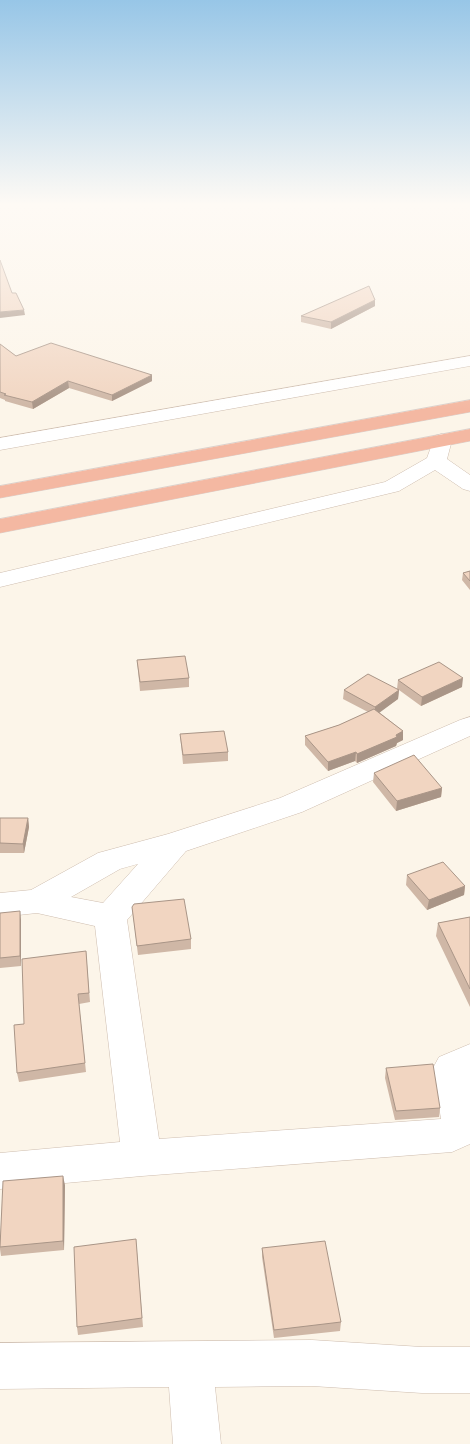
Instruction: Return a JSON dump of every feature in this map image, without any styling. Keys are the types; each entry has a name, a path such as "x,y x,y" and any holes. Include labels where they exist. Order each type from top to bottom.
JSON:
{"highway":[{"path":"0,492 470,406"},
{"path":"0,526 439,450 470,435"}],"street":[{"path":"0,444 470,361"},
{"path":"0,580 392,486 439,450 470,484"},
{"path":"37,902 109,861 175,843 291,805 470,726"},
{"path":"142,1158 110,918 175,843"},
{"path":"0,905 37,902 110,918"},
{"path":"0,1171 142,1158 452,1135 462,1128 452,1068 470,1059"},
{"path":"0,1366 312,1363 422,1370 470,1370"},
{"path":"190,1364 197,1444"}],"building":[{"path":"0,273 5,273 12,293 16,293 24,310 0,312"},
{"path":"369,286 375,300 331,322 301,316"},
{"path":"51,343 152,375 112,395 68,381 32,402 4,395 6,394 0,392 0,344 16,356"},
{"path":"470,571 470,581 463,573"},
{"path":"185,656 189,678 140,682 137,660"},
{"path":"439,662 463,678 422,697 398,680"},
{"path":"368,674 399,690 375,707 344,690"},
{"path":"374,709 403,731 396,735 397,737 357,754 356,752 328,762 305,736 339,725"},
{"path":"224,731 228,752 183,755 180,734"},
{"path":"414,755 442,788 397,801 374,773"},
{"path":"0,818 28,818 23,844 0,843"},
{"path":"443,862 465,886 429,900 407,875"},
{"path":"184,899 191,939 137,946 132,907 134,904"},
{"path":"20,911 20,956 0,958 0,913"},
{"path":"470,917 470,989 438,923"},
{"path":"86,951 89,993 78,994 85,1063 17,1073 14,1025 24,1024 22,959"},
{"path":"433,1064 440,1108 396,1111 386,1068"},
{"path":"63,1176 63,1241 0,1247 3,1181"},
{"path":"136,1239 142,1318 77,1327 74,1247"},
{"path":"325,1241 341,1322 274,1330 262,1248"}]}
